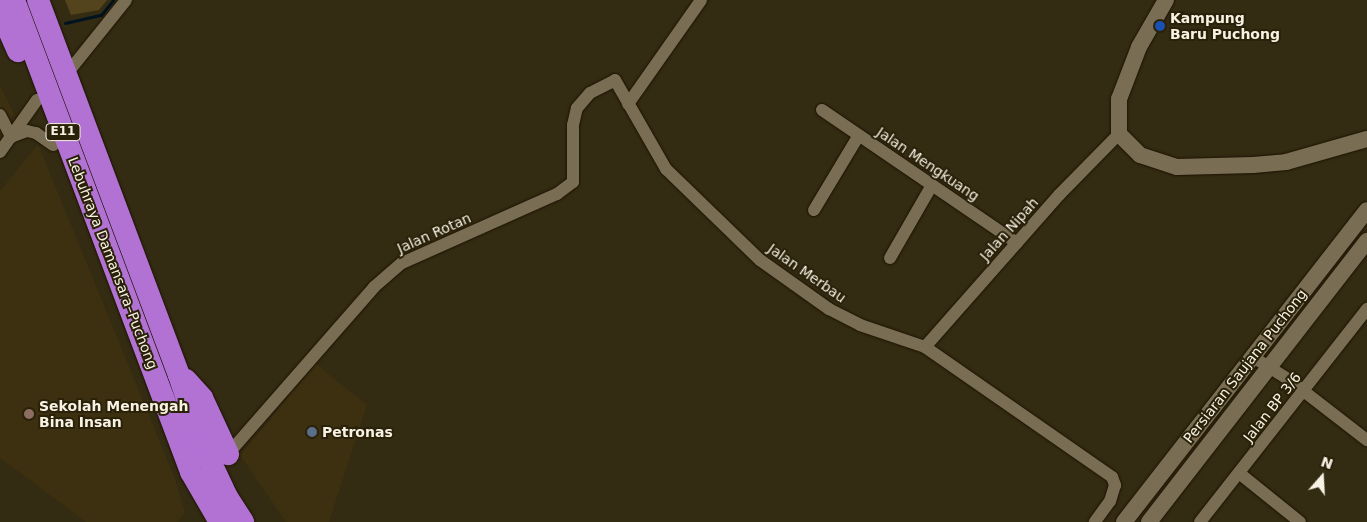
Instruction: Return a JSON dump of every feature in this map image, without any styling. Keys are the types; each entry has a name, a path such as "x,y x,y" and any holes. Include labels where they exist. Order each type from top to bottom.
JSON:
{"highway":[{"name":"Lebuhraya Damansara–Puchong","path":"14,0 111,264 191,472 220,522"},
{"name":"Lebuhraya Damansara–Puchong","path":"40,2 65,76 179,375 202,444 227,497 243,522"},
{"path":"0,10 37,100 53,145 111,264"},
{"path":"179,375 202,398 228,454"}],"street":[{"path":"65,76 126,0"},
{"path":"628,104 701,0"},
{"path":"1166,0 1127,73 1119,99 1119,134 1140,155 1177,168 1286,162 1367,139"},
{"name":"Jalan Merbau","path":"615,80 666,170 760,260 829,309 860,325 925,347 1112,477 1115,485 1110,501 1095,522"},
{"name":"Jalan Rotan","path":"228,454 374,287 402,263 557,194 573,182 573,124 577,108 590,92 615,80"},
{"path":"0,152 37,100"},
{"name":"Jalan Mengkuang","path":"822,110 1017,243"},
{"path":"0,115 11,137"},
{"path":"11,137 26,131 36,133 53,145"},
{"path":"814,210 859,134"},
{"name":"Jalan Nipah","path":"925,347 1017,243 1119,134"},
{"path":"890,258 932,185"},
{"name":"Persiaran Saujana Puchong","path":"1124,522 1367,210"},
{"name":"Persiaran Saujana Puchong","path":"1149,522 1367,241"},
{"name":"Jalan BP 3/6","path":"1200,522 1367,309"},
{"path":"1253,357 1304,391 1367,440"},
{"path":"1239,473 1300,522"}],"shaded area":[{"path":"65,0 107,0 99,10 71,15"},
{"path":"0,86 14,114 0,134"},
{"path":"38,144 175,479 185,512 178,522 86,522 0,458 0,191"},
{"path":"316,364 367,405 329,522 286,522 240,455"}],"waterway":[{"path":"65,23 101,15 113,0"}],"place":[{"name":"Kampung Baru Puchong","path":"1160,26"},
{"name":"Sekolah Menengah Bina Insan","path":"29,414"},
{"name":"Petronas","path":"312,432"}]}
